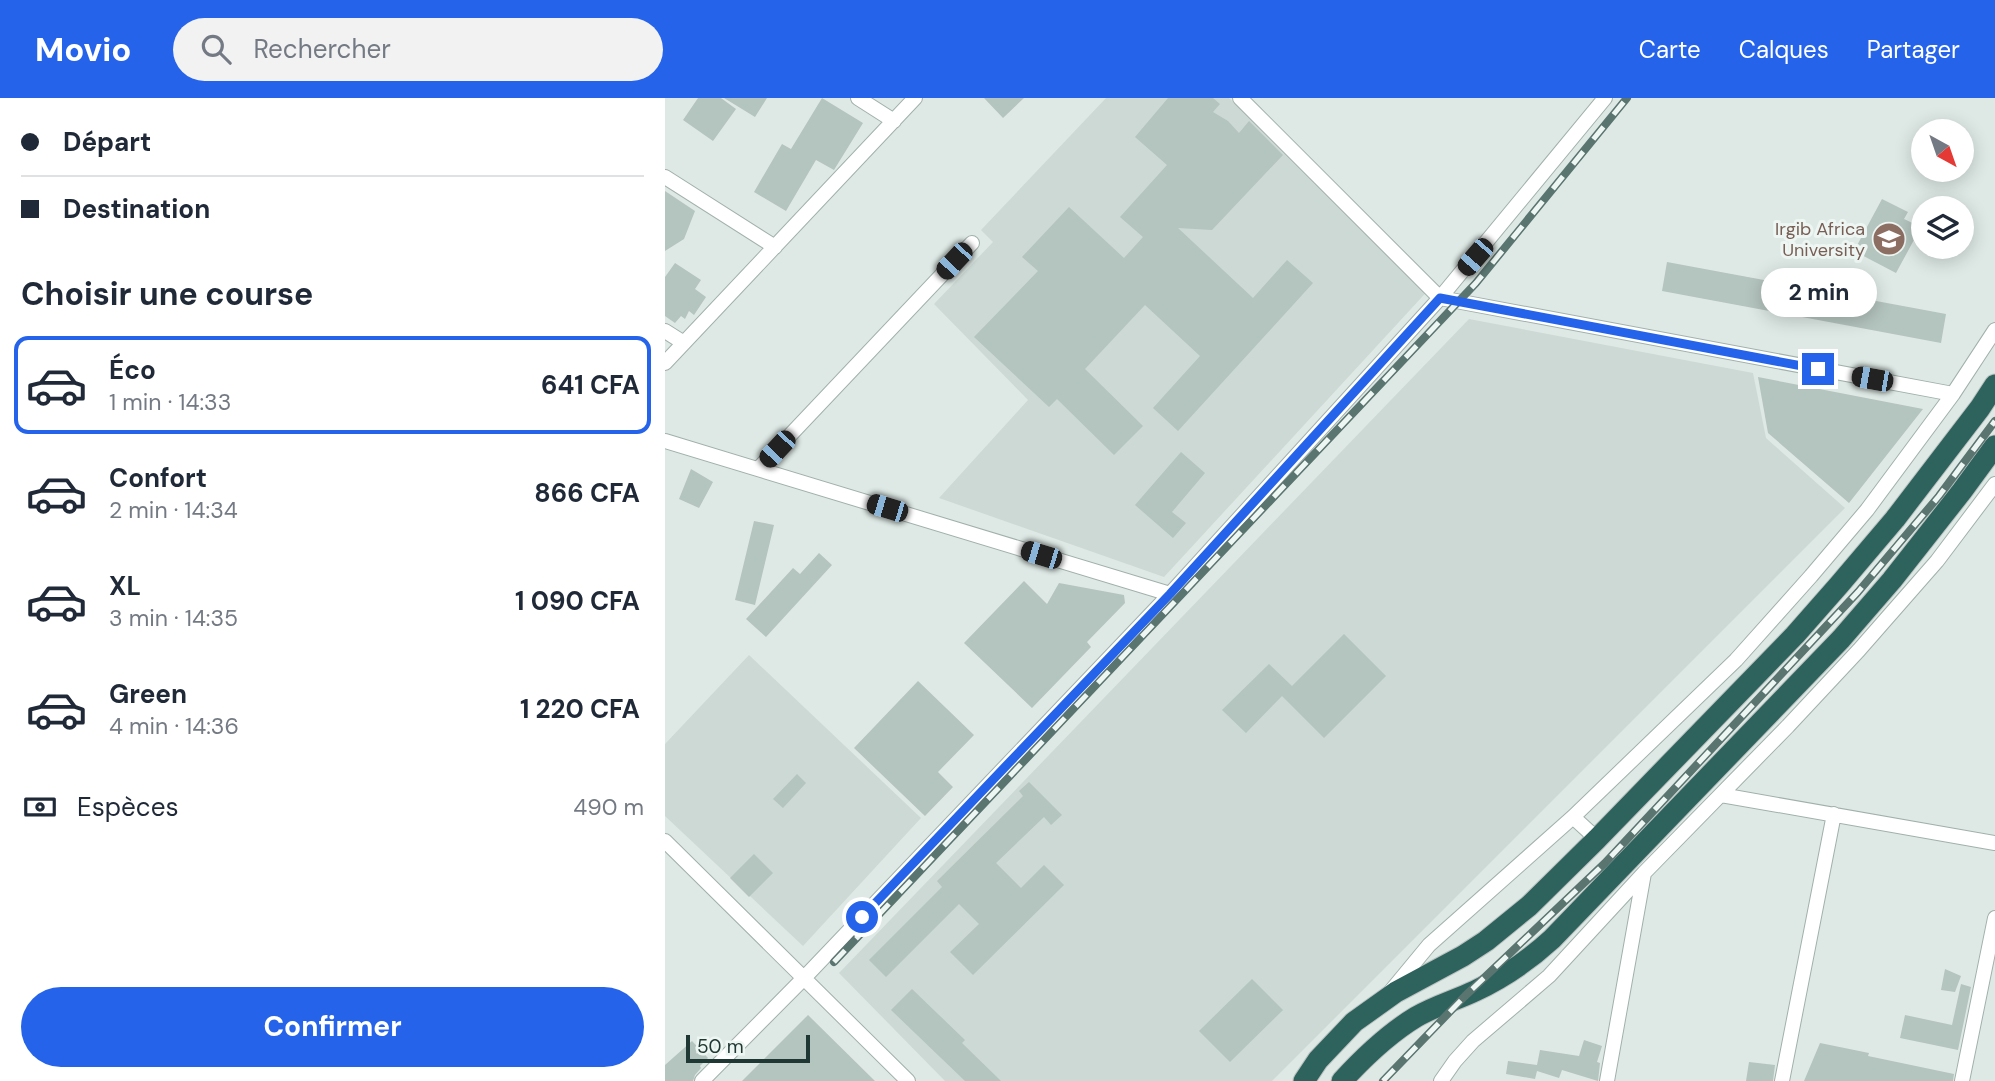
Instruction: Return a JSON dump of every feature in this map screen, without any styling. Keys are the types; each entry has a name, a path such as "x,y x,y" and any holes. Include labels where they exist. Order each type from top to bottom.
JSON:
{"highway":[{"path":"1304,1081 1318,1060 1354,1023 1382,1002 1486,941 1529,906 1597,839 1776,655 1839,585 1895,519 1995,385"},
{"path":"1342,1081 1398,1029 1434,1008 1491,983 1552,939 1841,639 1915,551 1995,446"}],"street":[{"path":"858,98 894,121"},
{"path":"665,363 915,98"},
{"path":"1240,98 1440,298 1953,394"},
{"path":"702,1081 804,978 1170,594 1440,298 1605,98"},
{"path":"665,177 775,247"},
{"path":"759,468 972,243"},
{"path":"1382,1002 1429,945 1573,817 1727,669 1770,622 1867,510 1953,394 1995,330"},
{"path":"665,331 684,343"},
{"path":"665,441 1170,594"},
{"path":"1441,1081 1473,1041 1549,976 1644,873 1795,718 1897,608 1937,561 1995,484"},
{"path":"1721,795 1995,844"},
{"path":"1782,1081 1834,814"},
{"path":"1573,817 1597,839"},
{"path":"665,842 908,1081"},
{"path":"1607,1081 1644,873"},
{"path":"1962,1081 1995,918"}],"shaded area":[{"path":"1106,98 1229,98 1433,285 1164,577 939,498 1028,400 934,304 993,242 981,230"},
{"path":"1469,319 1753,373 1766,438 1845,508 1272,1081 945,1081 839,973"},
{"path":"749,655 921,818 803,946 665,816 665,744"}],"building":[{"path":"698,98 721,98 736,109 713,141 683,120"},
{"path":"724,98 767,98 755,117"},
{"path":"822,98 863,123 834,170 816,160 786,211 754,192 782,144 791,149"},
{"path":"984,98 1024,98 1003,118"},
{"path":"1168,98 1213,98 1220,104 1213,112 1228,121 1239,133 1249,121 1283,155 1212,230 1178,228 1253,298 1287,260 1313,283 1178,431 1153,408 1200,356 1145,305 1085,369 1143,426 1114,455 1057,399 1049,407 974,337 1038,271 1022,257 1069,207 1124,258 1143,237 1120,217 1167,165 1135,137"},
{"path":"665,191 695,211 684,239 665,251"},
{"path":"1882,199 1908,212 1904,219 1911,222 1911,245 1896,273 1854,251"},
{"path":"1667,262 1946,314 1941,343 1662,291"},
{"path":"675,263 701,280 695,289 706,297 694,315 689,311 685,319 681,316 675,323 665,316 665,277"},
{"path":"1758,377 1923,409 1849,503 1768,433"},
{"path":"1181,452 1205,473 1172,512 1186,523 1173,538 1135,505"},
{"path":"691,469 713,482 699,508 679,499"},
{"path":"754,521 774,525 755,605 735,600"},
{"path":"819,553 832,565 766,637 746,619 793,568 800,574"},
{"path":"1024,581 1047,604 1059,583 1124,595 1125,603 1087,642 1091,647 1032,708 964,643"},
{"path":"1344,634 1386,676 1324,738 1282,696 1246,733 1222,710 1269,664 1292,686"},
{"path":"918,681 974,735 938,772 953,787 925,816 854,748"},
{"path":"797,774 806,783 783,808 773,799"},
{"path":"1029,782 1062,815 1051,825 1044,817 996,863 1021,888 1044,865 1064,885 973,975 950,952 979,924 959,904 886,977 869,960 942,887 937,881 1023,796 1019,791"},
{"path":"754,854 773,873 749,897 730,878"},
{"path":"1945,969 1961,976 1955,992 1941,990"},
{"path":"1252,979 1283,1010 1230,1062 1199,1031"},
{"path":"1961,984 1971,987 1958,1050 1900,1038 1905,1015 1952,1025"},
{"path":"912,989 965,1040 962,1043 1001,1081 965,1081 891,1010"},
{"path":"808,1015 875,1081 742,1081"},
{"path":"1584,1040 1602,1046 1597,1062 1600,1063 1598,1081 1562,1070 1559,1078 1537,1071 1535,1079 1506,1074 1508,1061 1537,1065 1540,1050 1579,1056"},
{"path":"692,1041 708,1058 700,1066 693,1081 665,1081 665,1065"},
{"path":"1820,1043 1954,1074 1953,1081 1804,1081"},
{"path":"1749,1062 1775,1065 1773,1081 1746,1081"}],"railway":[{"path":"834,962 1476,283 1627,98"},
{"path":"1383,1081 1465,996 1605,863 1858,592 1939,496 1995,421"}],"place":[{"name":"Irgib Africa University","path":"1889,239"}],"route":[{"path":"862,917 1170,594 1440,298 1818,369"}]}
